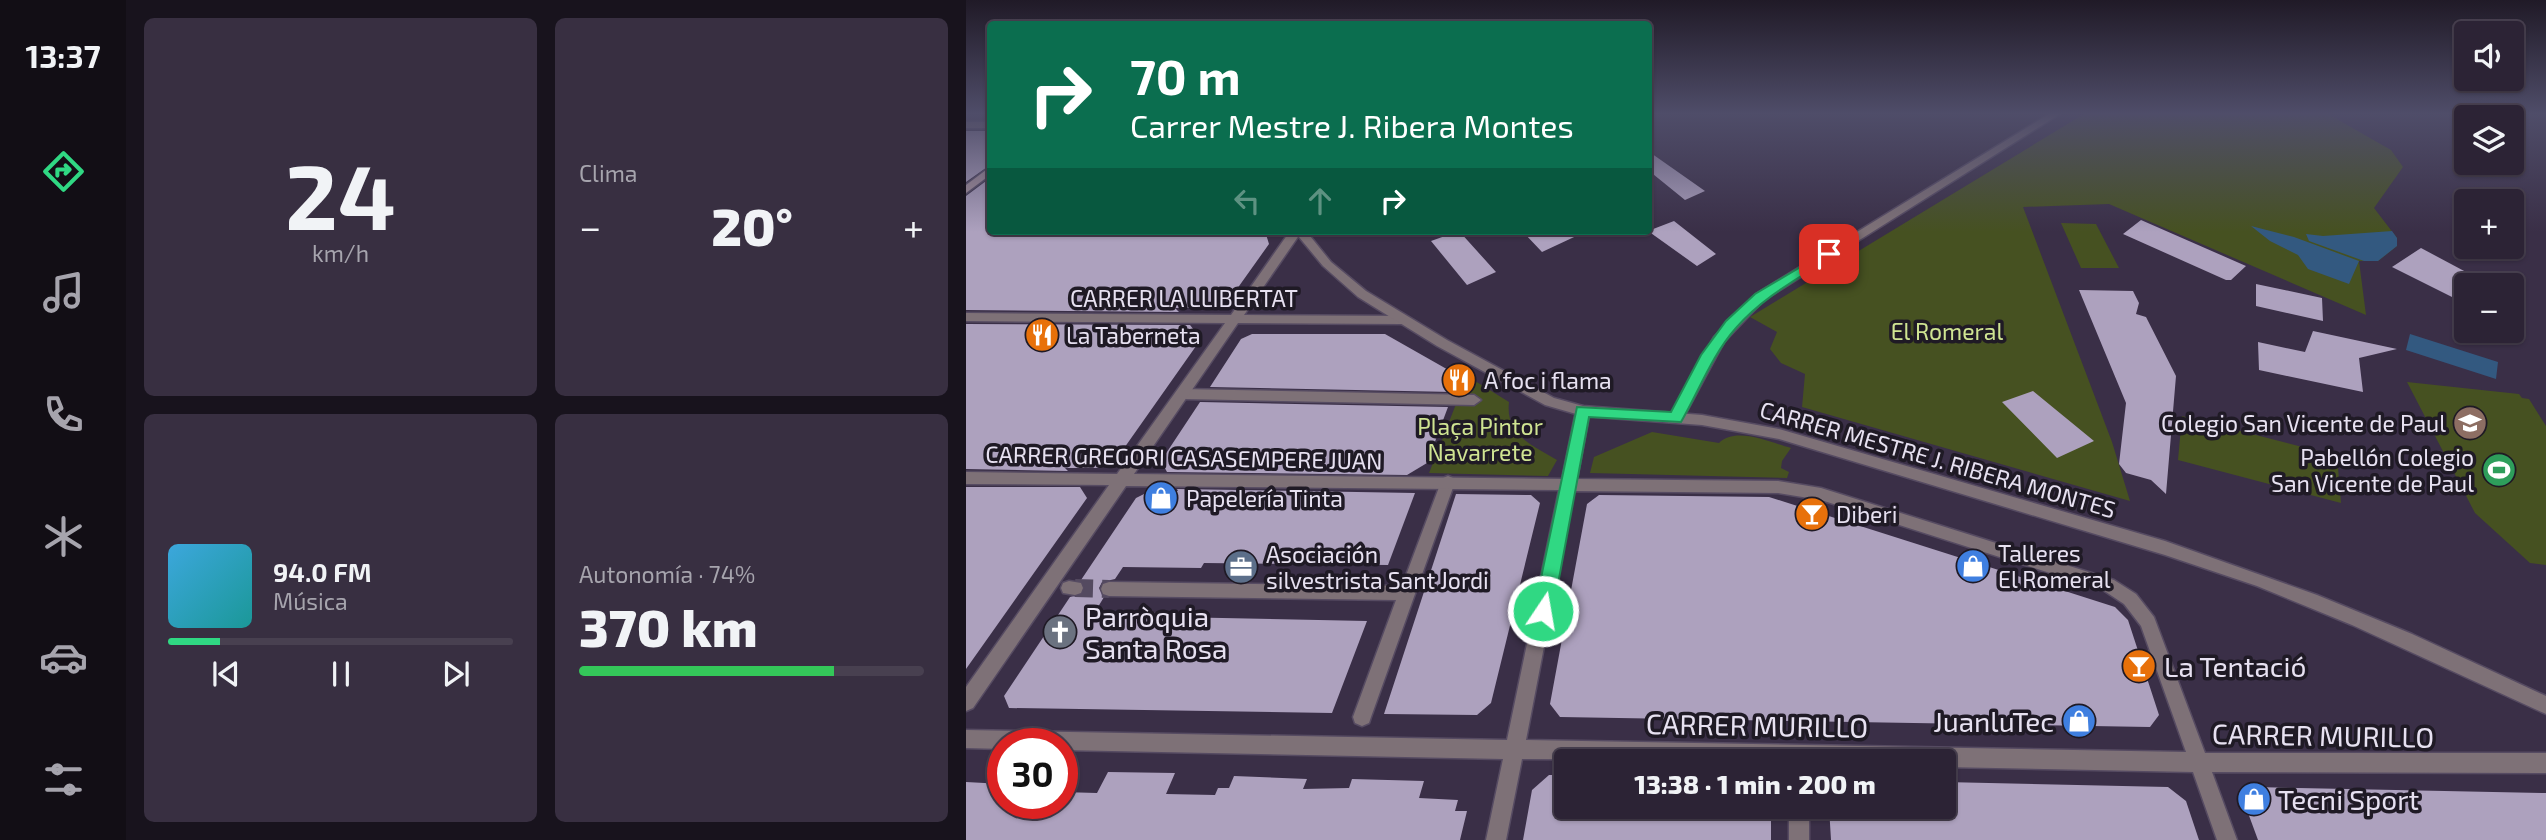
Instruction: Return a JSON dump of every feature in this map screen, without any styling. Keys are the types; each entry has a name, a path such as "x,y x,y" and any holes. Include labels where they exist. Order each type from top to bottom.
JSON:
{"main road":[{"path":"966,190 987,172"}],"street":[{"path":"1676,418 1719,340 1760,297 1993,153"},
{"path":"966,702 1295,235"},
{"name":"CARRER MESTRE J. RIBERA MONTES","path":"1302,235 1349,284 1402,320 1557,405 1583,411 1739,426 1815,444 2208,561 2353,618 2546,705"},
{"name":"CARRER LA LLIBERTAT","path":"966,317 1402,320"},
{"path":"1182,394 1474,400"},
{"path":"1496,840 1583,411"},
{"name":"CARRER GREGORI CASASEMPERE JUAN","path":"966,478 1569,483 1778,487 1821,494 2108,585 2130,599 2148,622 2198,761"},
{"path":"1362,718 1448,482"},
{"path":"1109,589 1409,593"},
{"name":"CARRER MURILLO","path":"966,739 1554,750"},
{"name":"CARRER MURILLO","path":"1956,759 2546,763"},
{"path":"2198,761 2227,840"},
{"path":"1799,819 1799,840"}],"green space":[{"name":"El Romeral","path":"2020,153 2393,153 2403,167 2374,208 2397,238 2397,246 2378,261 2359,261 2366,315 2109,204 2023,207 2112,442 2130,501 1802,407 1805,374 1781,363 1770,349 1777,332 1750,317"},
{"path":"2061,223 2096,224 2119,268 2081,268"},
{"name":"Plaça Pintor Navarrete","path":"1467,376 1509,402 1511,423 1516,431 1530,444 1557,460 1548,476 1429,473"},
{"name":"Pabellón Colegio San Vicente de Paul","path":"2407,382 2519,394 2522,398 2529,399 2546,426 2546,565 2530,563 2475,513"},
{"path":"2182,416 2337,456 2341,503 2178,460"},
{"name":"Plaça Pintor Navarrete","path":"1652,432 1719,443 1735,436 1764,440 1791,448 1782,461 1781,468 1789,472 1787,478 1590,473 1594,457"}],"water":[{"path":"2251,226 2294,237 2359,261 2349,284 2308,269 2298,255 2270,241"},
{"path":"2392,231 2397,238 2397,246 2378,261 2364,261 2309,241 2306,234 2323,236"},
{"path":"2410,334 2498,362 2496,379 2406,350"}],"building":[{"path":"966,153 987,153 987,167 966,182"},
{"path":"1652,154 1705,191 1685,200 1652,173"},
{"path":"987,180 987,235 1266,235 1269,244 1227,303 1216,308 1175,308 1179,312 966,310 966,196"},
{"path":"2141,220 2246,266 2231,280 2226,280 2123,234"},
{"path":"1674,221 1716,254 1697,266 1652,234 1652,229"},
{"path":"1448,235 1463,235 1496,272 1467,285 1431,241"},
{"path":"1526,235 1578,235 1542,252"},
{"path":"2421,248 2466,273 2454,273 2454,298 2392,267"},
{"path":"2256,284 2322,298 2323,321 2256,306"},
{"path":"2079,290 2133,291 2139,303 2136,314 2146,317 2176,376 2166,494 2151,480 2126,473 2119,464 2126,403"},
{"path":"966,324 1190,325 1201,339 1115,461 1099,468 1065,468 1068,471 966,469"},
{"path":"2313,331 2397,349 2359,358 2363,392 2259,370 2258,342 2305,352"},
{"path":"1252,334 1385,334 1459,376 1453,392 1210,387 1241,339"},
{"path":"2033,391 2094,441 2057,458 2002,402"},
{"path":"1200,402 1448,407 1427,463 1407,475 1167,472 1161,461"},
{"path":"966,487 1080,487 1087,498 966,669"},
{"path":"1177,489 1415,493 1388,565 1204,563 1201,568 1123,567 1115,579 1102,582 1099,588 1104,597 1095,612 1176,613 1173,617 1367,621 1332,713 1009,708 1004,696 1070,597 1083,594 1085,587 1081,580 1136,498 1150,491 1178,491"},
{"path":"1456,494 1531,495 1540,503 1491,703 1477,715 1384,714"},
{"path":"1599,495 1769,497 2115,607 2128,620 2159,715 2150,727 1560,717 1550,704 1587,504"},
{"path":"1108,772 1175,773 1166,794 1215,795 1218,788 1229,788 1234,776 1307,779 1303,789 1349,788 1352,779 1424,781 1419,798 1458,800 1455,811 1467,811 1460,840 966,840 966,782 987,783 987,819 1078,819 1078,792 1097,793"},
{"path":"1549,775 1554,775 1554,819 1771,819 1771,840 1523,840 1532,790"},
{"path":"1956,782 2168,787 2186,801 2199,840 1831,840 1830,819 1956,819"},
{"path":"2253,787 2546,793 2546,840 2258,840 2244,802"}],"tunnel":[{"path":"1075,588 1109,589"}],"place":[{"name":"La Taberneta","path":"1042,335"},
{"name":"A foc i flama","path":"1459,380"},
{"name":"Colegio San Vicente de Paul","path":"2470,423"},
{"name":"Pabellón Colegio San Vicente de Paul","path":"2499,470"},
{"name":"Papelería Tinta","path":"1161,498"},
{"name":"Diberi","path":"1812,514"},
{"name":"Talleres El Romeral","path":"1973,566"},
{"name":"Asociación silvestrista Sant Jordi","path":"1241,567"},
{"name":"Parròquia Santa Rosa","path":"1060,632"},
{"name":"La Tentació","path":"2139,666"},
{"name":"JuanluTec","path":"2079,721"},
{"name":"Tecni Sport","path":"2254,799"}],"route":[{"path":"1543,611 1583,411 1676,418 1709,355 1731,324 1760,297 1829,254"}]}
